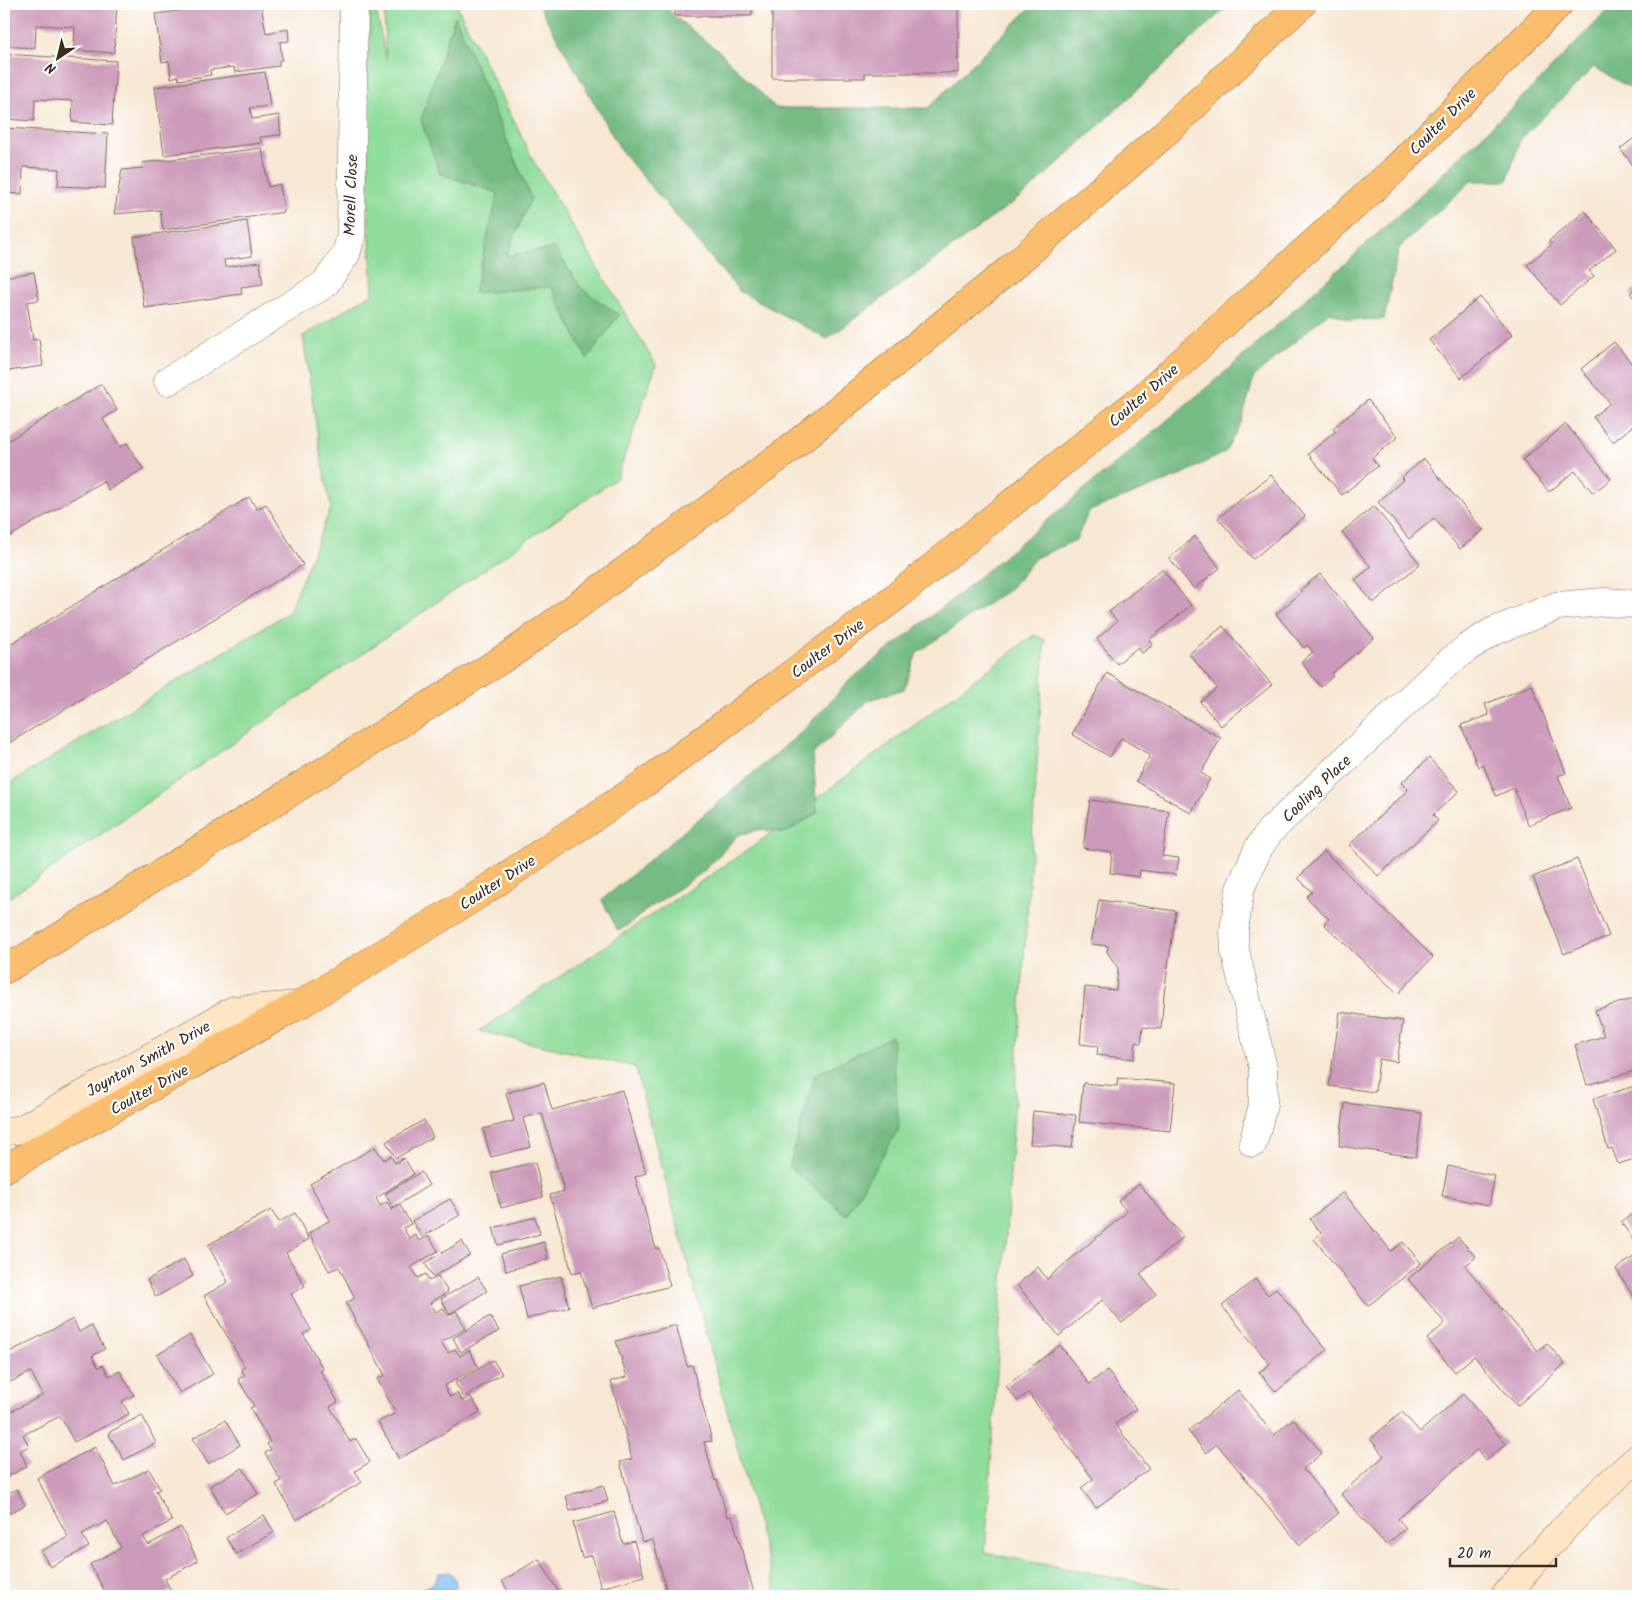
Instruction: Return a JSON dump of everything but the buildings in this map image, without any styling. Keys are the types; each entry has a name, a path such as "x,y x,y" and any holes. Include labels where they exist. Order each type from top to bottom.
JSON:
{"main road":[{"path":"4,970 517,650 786,452 1005,273 1162,136 1302,4"},
{"name":"Coulter Drive","path":"4,1169 299,1006 475,897 645,783 898,595 1143,397 1393,171 1559,4"},
{"path":"4,955 45,946"},
{"name":"Joynton Smith Drive","path":"4,1132 22,1129 234,1010 299,1006"},
{"path":"1504,1596 1539,1556 1638,1458"}],"street":[{"name":"Morell Close","path":"168,381 326,284 346,254 351,236 354,4"},
{"name":"Cooling Place","path":"1253,1143 1263,1105 1263,1068 1235,951 1234,931 1240,889 1258,849 1270,831 1442,668 1467,648 1492,632 1557,606 1604,602 1638,604"}],"green space":[{"path":"370,4 375,4 386,59 384,4 456,4 533,160 656,365 617,478 10,897 4,899 4,787 289,612 331,508 320,451 303,336 373,293 366,119"},
{"path":"538,4 664,4 675,17 721,53 776,108 928,108 1034,4 1230,4 1027,192 827,339 739,291 622,152"},
{"path":"1614,4 1638,4 1638,79 1630,88 1594,67 1520,140 1507,181 1471,181 1399,248 1384,319 1350,320 1329,312 1254,377 1241,423 1225,452 1179,476 1089,511 1076,540 1035,558 1012,587 917,653 904,689 869,700 813,754 817,813 785,833 761,829 738,835 704,871 618,931 602,900 802,732 850,680 954,598 1230,368 1419,196 1536,84"},
{"path":"455,16 531,198 506,256 555,248 581,288 619,315 587,359 551,287 474,293 498,193 440,174 421,120"},
{"path":"1034,635 1045,640 985,1553 1212,1596 777,1596 635,1067 479,1031 751,848"},
{"path":"892,1036 899,1129 846,1215 789,1166 815,1075"}],"water":[{"path":"450,1572 456,1583 453,1596 411,1596 417,1591 432,1585 439,1573"}]}
